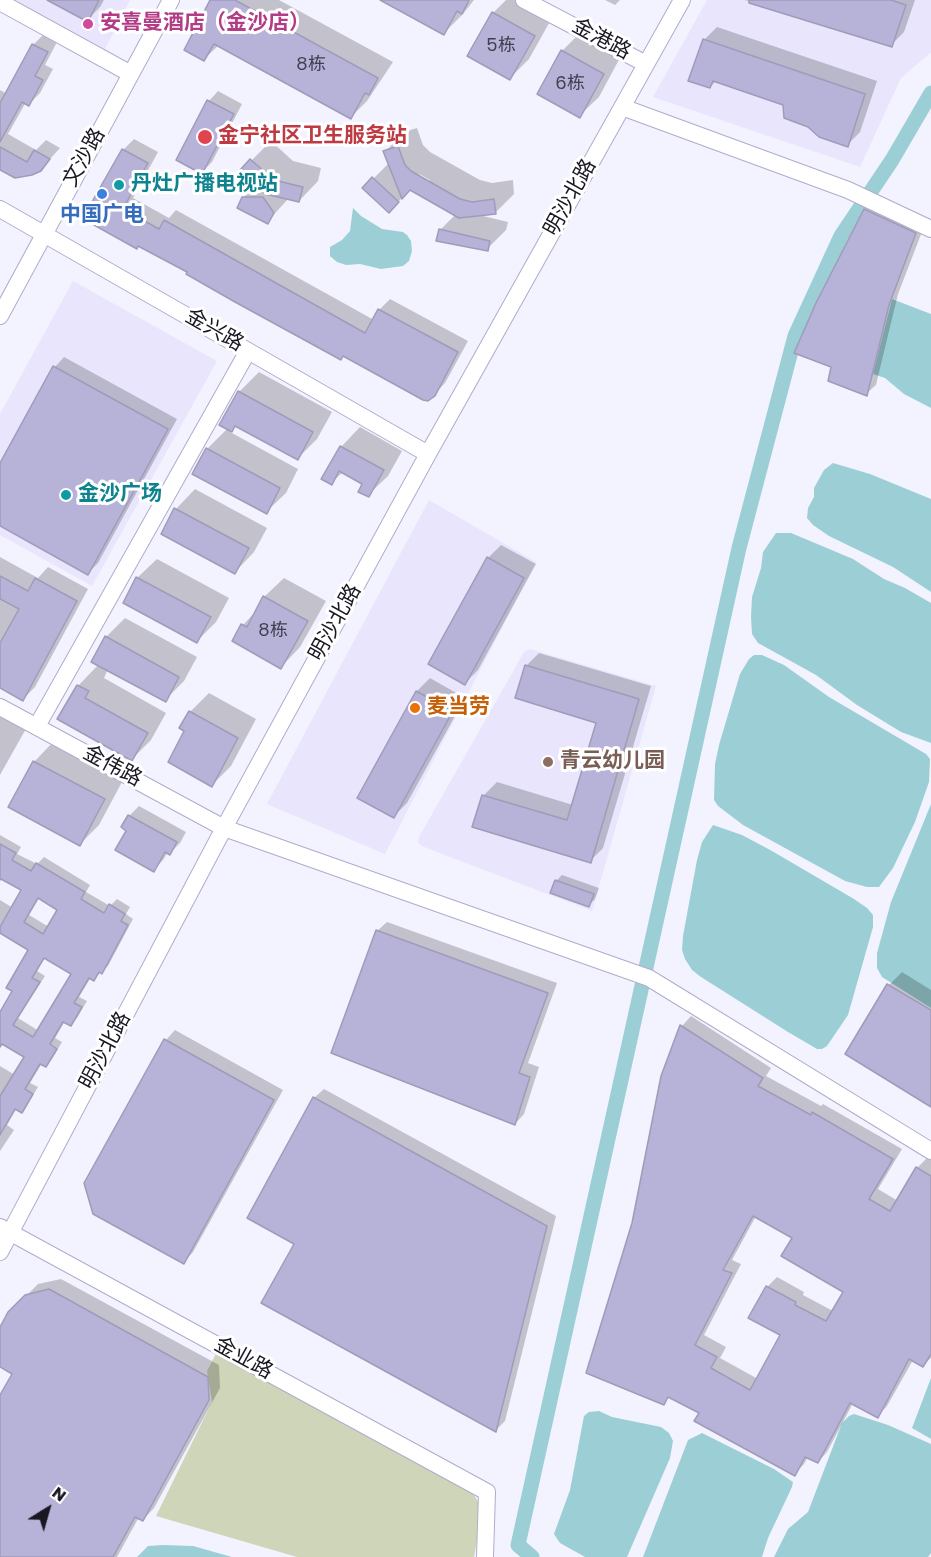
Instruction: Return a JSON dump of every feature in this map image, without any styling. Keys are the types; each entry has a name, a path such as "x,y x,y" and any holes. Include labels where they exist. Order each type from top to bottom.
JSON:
{"street":[{"name":"文沙路","path":"0,315 171,0"},
{"name":"金港路","path":"524,0 646,64"},
{"name":"明沙北路","path":"0,1252 5,1230 428,454 682,0"},
{"path":"0,2 131,74"},
{"path":"622,107 848,190 931,229"},
{"name":"金兴路","path":"0,209 428,454"},
{"path":"37,726 248,351"},
{"name":"金伟路","path":"0,706 224,828 642,976 931,1151"},
{"name":"金业路","path":"5,1230 487,1492 485,1557"}],"shaded area":[{"name":"安喜曼酒店（金沙店）","path":"14,0 130,0 105,49"},
{"path":"707,0 931,0 931,52 901,78 860,167 653,97"},
{"name":"金沙广场","path":"73,281 217,361 92,586 0,535 0,414"},
{"path":"429,500 536,562 385,854 267,804"},
{"name":"青云幼儿园","path":"530,649 656,686 592,911 437,852 418,842 524,652"}],"green space":[{"path":"218,1350 469,1487 479,1503 481,1519 474,1557 297,1557 156,1516 212,1402 207,1371"}],"water":[{"path":"353,208 382,229 403,232 407,235 411,241 412,251 409,261 403,266 381,269 360,264 346,265 330,256 330,247 342,240 350,231"},
{"path":"892,299 931,314 931,408 904,394 885,378 873,374"},
{"path":"833,463 870,474 931,499 931,592 893,567 829,536 807,518 808,508 814,497 814,488 824,470"},
{"path":"776,533 791,533 853,559 884,579 931,603 931,743 901,732 857,705 816,675 758,643 752,634 752,597 761,568 763,552"},
{"path":"754,655 762,655 784,665 829,697 926,754 930,759 929,782 915,822 893,868 879,887 867,887 845,881 743,825 718,806 714,800 715,764 719,745 740,674"},
{"path":"931,804 931,1008 882,977 877,968 877,953 891,902"},
{"path":"713,825 742,835 772,851 854,899 873,915 873,927 848,1015 827,1046 822,1049 817,1049 788,1032 701,977 692,970 685,959 682,950 683,936 697,860 702,842"},
{"path":"931,1378 931,1439 912,1428"},
{"path":"599,1411 612,1417 661,1427 669,1433 673,1441 670,1458 627,1557 585,1557 560,1543 554,1534 570,1490 584,1416 589,1412"},
{"path":"854,1414 888,1425 931,1444 931,1553 928,1557 774,1557 788,1529 808,1512 842,1423"},
{"path":"702,1433 774,1469 793,1482 762,1557 643,1557 688,1440"},
{"path":"148,1546 193,1546 232,1557 137,1557"}],"building":[{"name":"安喜曼酒店（金沙店）","path":"47,0 99,0 88,22"},
{"path":"210,0 235,0 378,78 369,95 365,93 351,119 214,44 204,61 184,50"},
{"path":"380,0 469,0 462,14 457,11 444,35"},
{"path":"749,0 891,0 906,5 892,47 749,3"},
{"path":"492,12 535,36 510,80 467,56"},
{"path":"703,39 865,94 848,147 819,137 808,127 784,118 783,105 713,81 710,88 688,81"},
{"path":"32,44 48,52 35,76 43,80 29,106 22,102 0,142 0,103"},
{"path":"561,50 604,74 580,118 537,94"},
{"name":"金宁社区卫生服务站","path":"207,100 234,114 202,174 176,160"},
{"path":"398,146 405,165 411,171 460,199 472,202 494,199 496,214 459,218 410,190 402,199 383,151"},
{"path":"0,147 27,162 34,150 50,159 41,171 15,178 0,170"},
{"path":"122,149 148,163 123,209 159,229 164,220 365,333 378,309 458,352 435,396 428,401 423,400 343,356 341,360 186,274 187,272 138,246 137,249 94,225 89,207"},
{"path":"250,159 274,180 303,187 299,202 265,194 240,170"},
{"path":"372,177 399,202 389,213 362,188"},
{"path":"242,197 263,197 274,213 268,224 237,208"},
{"path":"864,209 916,233 889,305 867,396 828,381 831,367 794,353 816,303"},
{"path":"439,229 490,241 488,251 436,241"},
{"name":"金沙广场","path":"53,366 168,429 88,575 0,526 0,463"},
{"path":"238,391 313,432 298,460 235,426 232,432 219,425"},
{"path":"340,446 384,470 369,497 358,492 362,484 339,471 332,485 321,479"},
{"path":"206,448 280,488 267,514 192,474"},
{"path":"174,508 249,548 235,574 161,534"},
{"path":"487,557 524,578 465,685 428,664"},
{"path":"0,576 28,591 35,578 77,601 23,701 0,688 0,643 19,609 0,599"},
{"path":"136,577 211,617 197,643 123,603"},
{"path":"263,596 308,621 281,669 232,641 241,624 247,627"},
{"path":"105,636 179,677 166,702 91,662"},
{"path":"525,665 639,699 591,863 472,827 482,795 567,820 596,723 515,698"},
{"path":"77,685 89,691 85,698 148,733 132,761 57,719"},
{"path":"416,691 453,711 394,818 357,798"},
{"path":"189,711 238,738 212,787 168,762 184,731 179,728"},
{"path":"33,761 105,799 80,846 8,807"},
{"path":"128,815 177,842 170,855 165,852 154,872 115,850 126,831 121,827"},
{"path":"0,844 16,853 12,860 31,871 36,863 85,892 81,899 104,913 109,904 125,914 121,921 128,925 102,974 99,972 94,981 89,978 74,1003 82,1007 71,1026 63,1022 50,1044 57,1049 46,1067 40,1064 25,1089 33,1094 22,1113 15,1109 0,1135 0,1096 24,1057 2,1044 0,1047 0,1012 12,991 6,988 28,950 0,933 0,927 21,890 0,880","holes":["38,898 57,910 43,934 24,922","44,958 71,974 33,1037 13,1025 40,982 32,978"]},
{"path":"555,880 594,894 589,907 550,893"},
{"path":"376,930 548,993 519,1073 530,1077 515,1125 331,1053"},
{"path":"887,984 931,1010 931,1107 845,1054"},
{"path":"680,1025 763,1078 758,1086 811,1115 812,1112 893,1159 869,1199 890,1211 916,1167 931,1176 931,1354 923,1367 909,1359 878,1418 850,1403 818,1463 805,1457 795,1476 694,1421 699,1413 668,1397 664,1405 586,1373 632,1223 661,1076","holes":["753,1216 792,1238 781,1256 843,1292 826,1321 766,1286 748,1318 780,1335 750,1390 711,1368 717,1357 695,1345 732,1273 723,1270"]},
{"path":"164,1039 274,1100 184,1264 93,1214 84,1183"},
{"path":"313,1097 547,1226 496,1432 261,1303 294,1244 247,1218"},
{"path":"49,1289 208,1377 209,1400 143,1521 135,1517 113,1557 0,1557 0,1395 12,1374 0,1367 0,1327 8,1312 25,1295"}],"waterway":[{"path":"532,1557 518,1545 739,548 795,336 841,236 892,160 931,93"}],"place":[{"name":"安喜曼酒店（金沙店）","path":"88,24"},
{"name":"金宁社区卫生服务站","path":"205,137"},
{"name":"丹灶广播电视站","path":"119,185"},
{"name":"中国广电","path":"102,194"},
{"name":"金沙广场","path":"66,495"},
{"name":"麦当劳","path":"415,708"},
{"name":"青云幼儿园","path":"548,762"}]}
